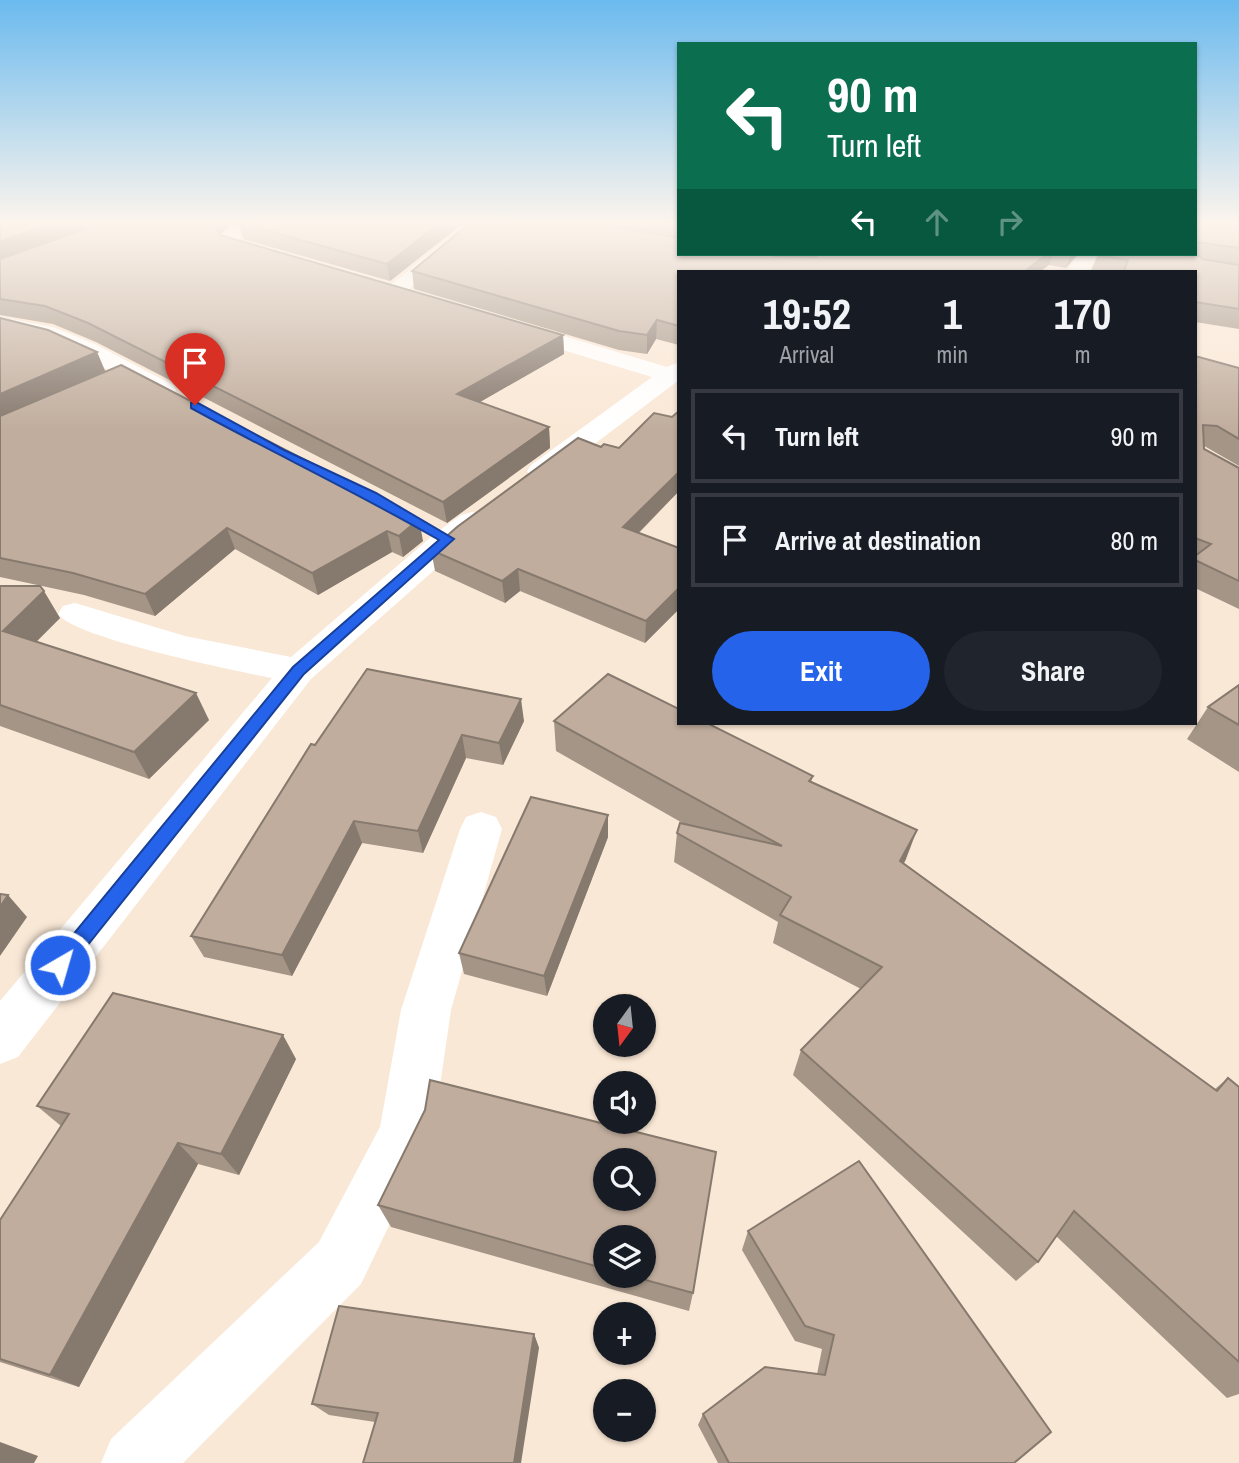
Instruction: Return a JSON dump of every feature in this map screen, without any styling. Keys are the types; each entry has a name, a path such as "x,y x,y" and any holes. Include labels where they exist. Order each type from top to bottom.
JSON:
{"street":[{"path":"395,292 420,299"},
{"path":"493,321 540,338 674,372"},
{"path":"0,324 45,332 87,349 116,378 183,400"},
{"path":"525,482 674,372"},
{"path":"0,1040 298,670 437,533 492,506"},
{"path":"75,614 133,634 241,661 298,670"},
{"path":"135,1463 340,1263 406,1134 426,1010 481,829"}],"building":[{"path":"0,292 416,292 563,335 457,394 549,427 443,502 88,323 45,306 0,299"},
{"path":"485,292 677,292 677,325 657,320 647,335 619,331"},
{"path":"1197,292 1239,292 1239,309 1197,302"},
{"path":"0,318 48,330 97,352 0,394"},
{"path":"1197,357 1239,368 1239,439 1217,426 1203,425 1204,449 1239,468 1239,581 1197,561 1197,554 1211,544 1197,539"},
{"path":"121,365 419,519 399,536 387,531 312,573 227,528 145,594 73,573 0,558 0,416"},
{"path":"654,413 672,417 677,413 677,474 623,527 677,547 677,590 646,621 518,569 502,581 431,550 457,527 578,438 601,447 604,444 619,448"},
{"path":"0,586 40,586 44,591 3,631 196,693 134,752 0,705"},
{"path":"367,669 521,699 499,743 462,735 418,831 354,821 282,955 191,936 311,744 315,745"},
{"path":"608,674 677,708 677,725 711,725 813,776 809,781 917,830 900,861 1217,1091 1228,1078 1239,1087 1239,1362 1074,1211 1038,1262 801,1050 882,967 780,915 791,897 677,833 680,823 782,846 554,721"},
{"path":"1239,685 1239,725 1208,707"},
{"path":"531,797 608,815 544,976 459,953"},
{"path":"0,894 8,895 0,907"},
{"path":"113,993 283,1035 221,1154 178,1143 50,1375 0,1359 0,1220 69,1114 37,1106"},
{"path":"430,1080 593,1121 593,1134 644,1134 716,1152 693,1293 656,1283 656,1225 593,1225 593,1265 378,1205 425,1110"},
{"path":"859,1161 1051,1432 1014,1463 729,1463 703,1414 765,1367 825,1375 834,1335 805,1326 748,1231"},
{"path":"339,1306 534,1334 514,1463 363,1463 378,1413 312,1404"}],"route":[{"path":"60,965 298,670 448,539 372,496 281,452 195,405"}]}
